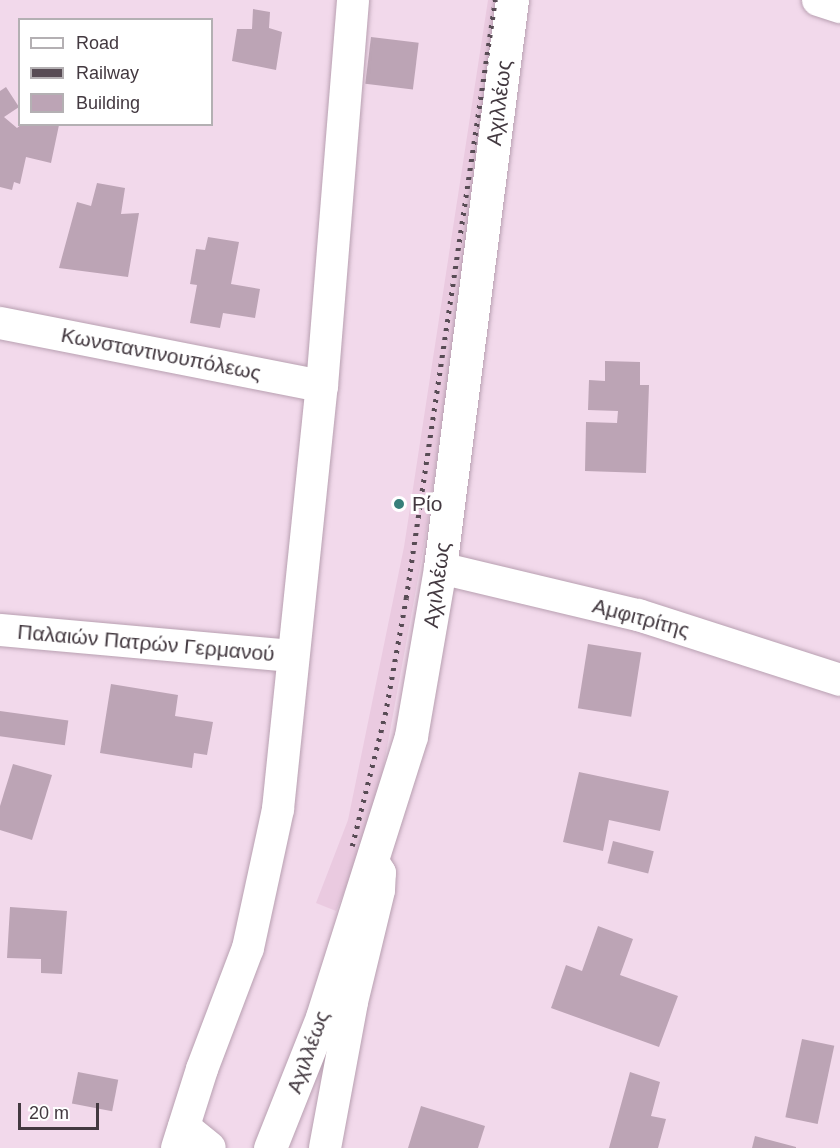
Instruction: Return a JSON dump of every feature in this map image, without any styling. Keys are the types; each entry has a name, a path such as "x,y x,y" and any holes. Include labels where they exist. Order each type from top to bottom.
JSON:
{"street":[{"path":"210,1148 181,1138 249,948 278,809 322,386 353,0"},
{"name":"Αχιλλέως","path":"270,1148 322,1017 373,862 411,736 440,568 512,0"},
{"path":"818,0 840,7"},
{"name":"Κωνσταντινουπόλεως","path":"0,322 322,386"},
{"name":"Αμφιτρίτης","path":"440,568 648,618 840,680"},
{"name":"Παλαιών Πατρών Γερμανού","path":"0,630 293,656"},
{"path":"325,1148 352,1002 379,890 380,873 373,862"}],"shaded area":[{"path":"488,0 503,0 425,540 381,780 361,852 336,911 316,903 348,820 404,547"}],"building":[{"path":"253,9 270,12 269,28 282,32 276,70 232,61 237,29 252,29"},
{"path":"371,37 419,43 413,89 365,84"},
{"path":"6,87 18,105 4,117 17,128 20,126 59,126 51,163 26,157 20,184 14,182 12,190 0,187 0,91"},
{"path":"97,183 125,188 121,214 139,213 128,277 59,268 77,202 91,206"},
{"path":"208,237 239,242 231,284 260,289 255,318 223,313 220,328 190,323 197,285 190,284 196,249 205,250"},
{"path":"605,361 640,362 640,385 649,385 646,473 585,471 586,422 617,423 618,411 588,410 589,380 605,381"},
{"path":"588,644 641,652 631,717 578,708"},
{"path":"111,684 178,695 175,716 213,722 207,755 194,753 192,768 100,753"},
{"path":"0,711 68,721 65,745 0,736"},
{"path":"13,764 52,775 32,840 0,830 0,806"},
{"path":"579,772 669,791 660,831 609,820 603,851 563,842"},
{"path":"613,841 654,851 648,873 607,863"},
{"path":"10,907 67,911 62,974 41,973 41,959 7,958"},
{"path":"598,926 633,939 620,975 678,996 659,1047 551,1008 566,965 582,971"},
{"path":"802,1039 834,1046 818,1124 785,1117"},
{"path":"78,1072 118,1080 112,1111 72,1103"},
{"path":"630,1072 660,1082 651,1116 666,1119 658,1148 609,1148"},
{"path":"421,1106 485,1126 478,1148 408,1148"},
{"path":"755,1136 796,1147 796,1148 752,1148"}],"railway":[{"path":"352,846 385,715 406,598 495,0"}],"place":[{"name":"Ρίο","path":"399,504"}]}
